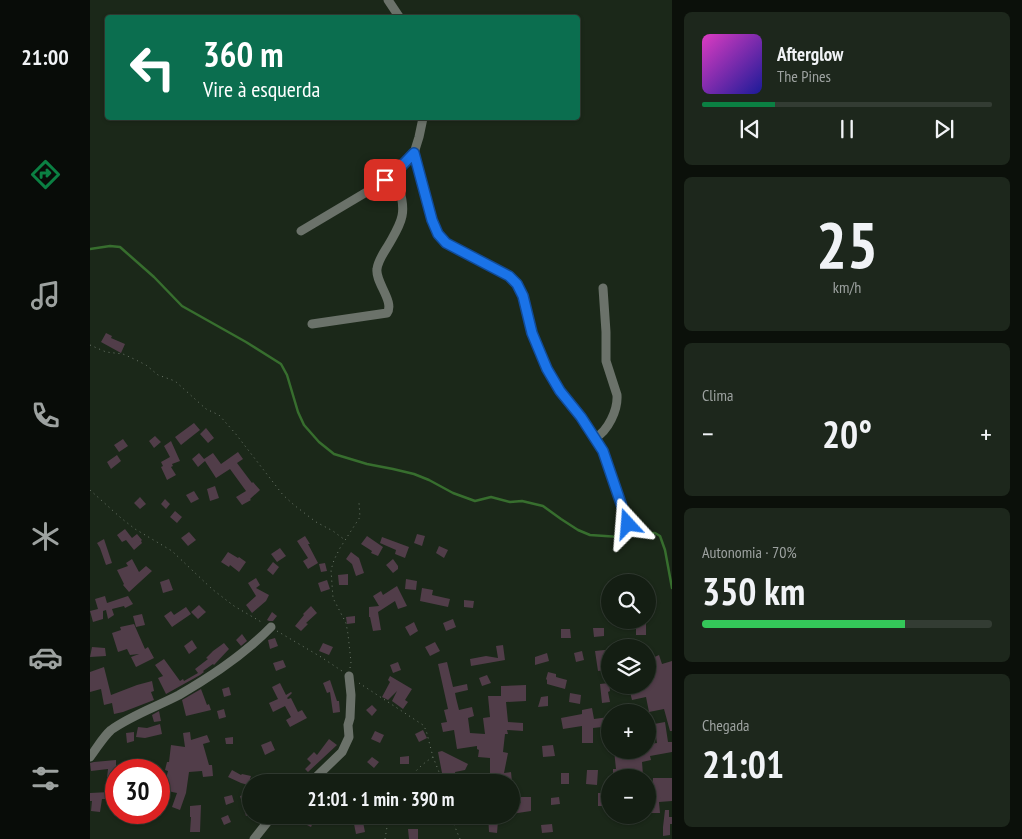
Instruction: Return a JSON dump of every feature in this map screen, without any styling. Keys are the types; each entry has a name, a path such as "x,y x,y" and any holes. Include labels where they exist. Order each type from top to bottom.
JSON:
{"street":[{"path":"388,0 398,15"},
{"path":"300,232 376,187 394,174 414,153 422,120"},
{"path":"414,153 432,220 438,234 446,243 509,276 517,284 523,296 532,333 547,369 560,391 581,417 603,451 628,524"},
{"path":"312,324 387,313 389,305 377,270 402,215 402,203 394,174"},
{"path":"596,438 606,428 616,410 618,401 606,361 603,288"},
{"path":"90,757 110,732 124,722 180,694 211,675 237,658 258,641 271,627"},
{"path":"319,774 342,752 349,737 348,725 351,695 349,676"},
{"path":"254,839 265,824"}],"path":[{"path":"90,345 106,352 123,354 146,365 158,375 175,381 206,409 218,415 235,433 283,495 303,513 345,540"},
{"path":"90,490 135,529 172,551 212,590 234,606 322,657 422,725 429,738 433,757 440,774"},
{"path":"349,676 351,662 348,634 346,623 333,598 331,570 334,560 360,517 358,502"},
{"path":"413,774 433,757"},
{"path":"386,839 388,824"},
{"path":"454,824 460,839"}],"building":[{"path":"106,333 112,336 111,338 125,344 121,353 101,342"},
{"path":"194,423 200,430 181,445 175,437"},
{"path":"206,428 214,438 208,443 200,434"},
{"path":"155,436 161,442 154,448 149,441"},
{"path":"123,439 128,446 119,452 114,445"},
{"path":"171,441 180,461 172,464 173,466 171,467 176,475 167,480 161,467 163,466 161,462 170,457 164,446"},
{"path":"238,452 243,459 237,463 252,483 260,490 251,500 242,505 236,497 246,491 230,469 216,478 205,461 198,467 192,459 199,453 204,459 213,453 221,464"},
{"path":"117,455 121,461 111,469 107,462"},
{"path":"215,486 219,498 210,501 207,489"},
{"path":"194,491 199,499 191,503 186,495"},
{"path":"140,497 146,504 140,509 134,503"},
{"path":"165,499 170,504 166,509 161,504"},
{"path":"175,511 182,517 177,523 170,517"},
{"path":"125,529 132,538 137,534 142,540 142,543 134,550 126,540 122,542 117,535"},
{"path":"189,532 196,540 188,546 181,538"},
{"path":"417,534 425,536 422,546 414,543"},
{"path":"305,536 318,563 308,569 303,561 308,558 297,541"},
{"path":"367,536 383,547 378,556 371,553 372,551 361,544"},
{"path":"382,537 409,547 405,558 395,554 396,550 380,543"},
{"path":"104,539 112,563 106,565 97,543"},
{"path":"439,546 448,550 444,558 436,553"},
{"path":"280,548 286,556 277,562 271,554"},
{"path":"228,552 246,562 239,572 230,565 229,567 221,562"},
{"path":"351,552 359,558 364,573 356,576 352,564 346,559"},
{"path":"132,559 139,572 146,566 152,571 129,592 123,585 117,570 128,566 126,563"},
{"path":"393,559 398,569 393,573 386,565"},
{"path":"273,562 279,567 273,575 267,570"},
{"path":"325,563 327,571 321,572 319,564"},
{"path":"348,574 348,585 339,585 338,575"},
{"path":"256,578 260,585 256,588 269,595 266,601 252,613 246,605 256,596 248,583"},
{"path":"169,579 173,590 163,593 160,582"},
{"path":"406,579 417,581 416,590 405,589"},
{"path":"327,580 330,589 321,592 318,583"},
{"path":"397,586 407,606 398,609 395,601 378,612 381,630 373,631 369,617 369,607 379,606 373,596 381,591 383,595"},
{"path":"422,588 433,590 432,595 450,599 448,607 420,601"},
{"path":"105,596 107,603 128,596 133,604 125,608 124,606 112,609 114,615 108,619 106,610 103,611 103,619 93,622 90,611 98,609 95,599"},
{"path":"464,600 474,601 473,608 464,607"},
{"path":"199,605 206,612 198,619 191,612"},
{"path":"311,606 317,613 306,623 308,624 301,631 295,626"},
{"path":"186,607 191,614 172,627 164,616 171,611 174,615"},
{"path":"272,612 277,616 273,621 269,621 267,620"},
{"path":"142,614 145,625 136,627 133,616"},
{"path":"355,616 355,623 347,624 346,617"},
{"path":"453,619 456,627 446,631 443,623"},
{"path":"414,622 418,631 410,636 405,627"},
{"path":"134,624 145,649 148,647 154,658 136,667 131,657 139,654 130,655 127,649 118,652 112,633 121,630 120,627"},
{"path":"593,628 604,629 604,636 594,637"},
{"path":"561,629 570,629 571,638 561,638"},
{"path":"636,629 646,629 646,635 636,635"},
{"path":"242,634 247,641 241,646 236,640"},
{"path":"275,638 278,646 270,649 268,640"},
{"path":"192,640 197,648 189,654 184,646"},
{"path":"435,642 440,651 430,656 425,647"},
{"path":"224,643 229,649 214,665 166,694 158,678 163,676 155,665 164,659 180,681 183,679 184,681 198,673 195,669"},
{"path":"323,643 333,647 329,655 319,651"},
{"path":"503,645 505,660 471,666 470,659 486,656 498,658 496,646"},
{"path":"92,647 105,648 106,656 90,657"},
{"path":"601,650 601,671 598,671 595,651"},
{"path":"582,651 584,660 576,662 574,653"},
{"path":"547,653 549,661 535,665 535,657"},
{"path":"659,655 662,664 672,661 672,731 670,731 664,709 656,711 656,704 647,704 646,697 632,700 630,694 656,694 656,656"},
{"path":"283,660 286,667 276,671 273,663"},
{"path":"398,662 401,670 393,673 390,665"},
{"path":"447,662 453,687 467,684 468,690 455,693 459,710 472,707 474,716 468,718 470,733 485,734 483,718 490,717 488,696 501,696 501,686 526,685 526,701 506,702 508,722 523,723 523,731 507,730 508,734 505,734 503,752 508,753 504,773 511,772 511,774 490,774 490,758 478,757 479,750 477,746 457,749 454,730 443,732 441,723 447,722 444,710 448,709 438,664"},
{"path":"104,667 111,695 152,681 154,691 151,692 154,700 114,714 112,703 104,705 101,689 90,692 90,672"},
{"path":"548,672 556,674 556,677 567,680 565,689 547,684"},
{"path":"487,675 491,683 482,686 479,678"},
{"path":"390,676 412,689 405,700 408,702 403,709 392,701 397,691 388,700 382,697 390,682 388,680"},
{"path":"330,680 337,701 339,701 340,712 333,713 330,692 327,693 323,683"},
{"path":"280,683 286,695 292,693 287,698 291,698 298,712 302,710 307,718 290,727 286,720 291,717 285,706 273,712 269,703 278,699 272,687"},
{"path":"229,687 231,695 224,697 222,689"},
{"path":"201,689 211,710 186,716 182,700"},
{"path":"570,693 581,695 580,704 569,702"},
{"path":"601,694 608,694 610,702 602,703"},
{"path":"548,696 548,706 538,707 541,697"},
{"path":"372,705 377,710 372,716 366,710"},
{"path":"592,708 594,719 601,718 601,727 593,728 593,743 582,743 582,726 563,729 561,718 582,714 582,710"},
{"path":"224,709 226,717 219,719 217,711"},
{"path":"159,711 161,721 154,722 152,715"},
{"path":"665,722 668,742 672,742 672,752 656,755 656,724"},
{"path":"160,724 162,734 145,738 136,737 138,727 147,728"},
{"path":"423,730 427,738 419,742 415,734"},
{"path":"375,731 384,735 380,743 371,739"},
{"path":"134,732 134,741 127,743 126,733"},
{"path":"190,732 191,740 207,735 210,742 203,744 209,765 212,765 213,776 203,777 202,771 189,772 186,793 180,810 172,807 177,793 170,792 169,759 171,745 185,747 183,733"},
{"path":"233,737 233,744 226,744 225,738"},
{"path":"329,739 337,745 308,772 305,769 311,763 307,759 314,752 317,755"},
{"path":"271,741 275,750 265,755 261,745"},
{"path":"553,745 555,756 543,757 542,746"},
{"path":"442,751 468,764 465,770 455,772 455,774 429,774 442,773 438,752"},
{"path":"409,756 409,764 400,764 400,757"},
{"path":"372,757 379,762 374,768 367,762"},
{"path":"615,759 651,759 642,762 643,769 616,769"},
{"path":"105,761 105,769 91,771 90,763"},
{"path":"232,770 242,774 242,783 241,783 228,777"},
{"path":"587,770 598,770 597,785 586,784"},
{"path":"561,773 569,773 569,784 561,784"},
{"path":"656,778 672,778 672,801 659,802 660,813 656,813"},
{"path":"105,792 105,799 102,799 100,812 91,811 92,801 90,801 90,793"},
{"path":"598,793 601,793 601,806 598,806"},
{"path":"232,795 234,802 226,805 224,797"},
{"path":"521,797 531,797 531,811 520,813"},
{"path":"559,797 560,804 551,805 551,798"},
{"path":"201,805 200,832 190,832 190,806"},
{"path":"665,810 669,810 672,824 670,824 670,835 663,836 663,827"},
{"path":"228,815 231,822 224,825 221,818"},
{"path":"354,824 363,824 365,832 356,834"},
{"path":"489,824 498,824 497,833 489,832"},
{"path":"552,824 553,832 542,833 541,825"},
{"path":"408,829 418,829 418,839 409,839"}],"waterway":[{"path":"90,249 110,246 120,247 154,277 182,306 281,364 287,375 304,425 319,442 334,454 367,464 414,474 453,493 475,501 491,497 510,502 522,501 543,506 578,530 590,535 620,537 638,533 655,533 660,536 665,550 672,588"}],"route":[{"path":"385,180 394,174 414,153 432,220 438,234 446,243 509,276 517,284 523,296 536,345 547,369 560,391 581,417 603,451 628,524"}]}
